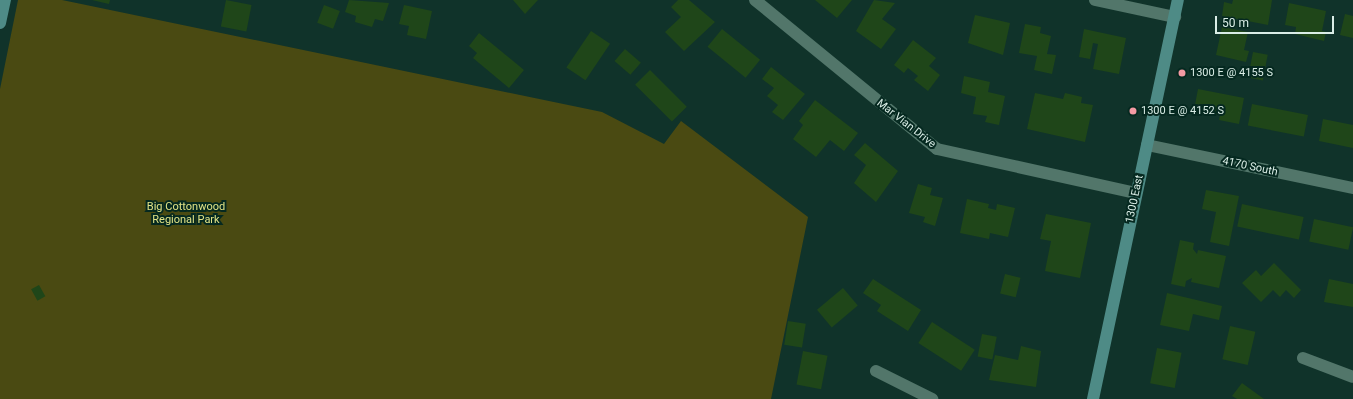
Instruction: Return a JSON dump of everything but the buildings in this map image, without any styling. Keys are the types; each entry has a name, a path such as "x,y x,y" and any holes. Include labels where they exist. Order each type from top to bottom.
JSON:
{"main road":[{"path":"0,23 5,0"},
{"name":"1300 East","path":"1093,399 1178,0"}],"street":[{"name":"Mar Vian Drive","path":"755,0 937,149 1136,193"},
{"path":"1095,0 1175,17"},
{"name":"4170 South","path":"1147,146 1353,188"},
{"path":"1303,358 1353,377"},
{"path":"876,371 932,399"}],"green space":[{"name":"Big Cottonwood Regional Park","path":"18,0 62,0 602,112 664,144 681,121 808,217 771,399 0,399 0,89"}],"place":[{"name":"1300 E @ 4155 S","path":"1182,73"},
{"name":"1300 E @ 4152 S","path":"1133,111"}]}
